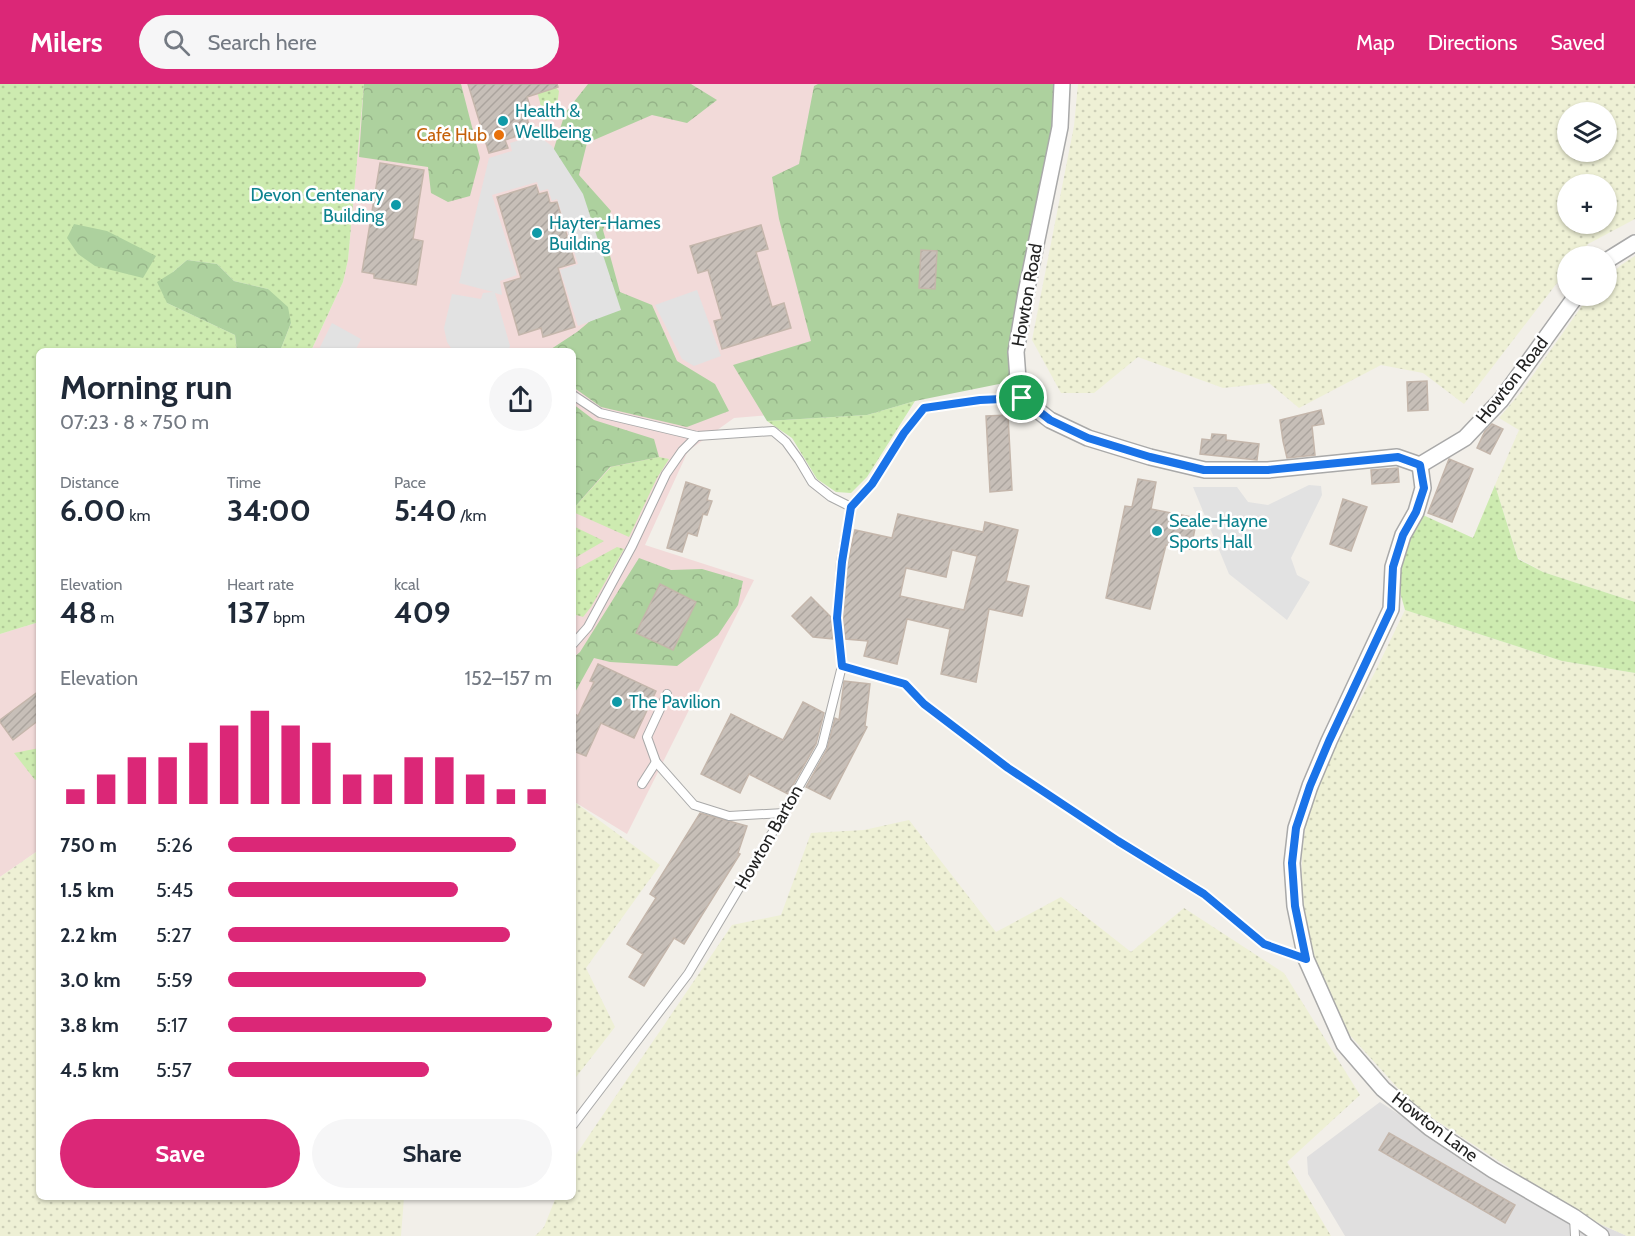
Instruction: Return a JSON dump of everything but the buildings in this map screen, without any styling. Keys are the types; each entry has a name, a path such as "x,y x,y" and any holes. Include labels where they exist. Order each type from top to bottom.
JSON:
{"street":[{"name":"Howton Road","path":"1022,398 1016,352 1060,127 1062,84"},
{"path":"1617,254 1635,243"},
{"name":"Howton Road","path":"1420,465 1465,438 1501,400 1569,306"},
{"path":"1022,398 1050,420 1088,438 1150,457 1204,470 1268,470 1398,457 1420,465"},
{"name":"Howton Lane","path":"1420,465 1424,488 1416,512 1403,535 1393,567 1391,609 1325,750 1296,828 1292,863 1295,906 1306,959 1344,1044 1383,1089 1430,1128 1493,1170 1574,1216 1601,1236"}],"lane":[{"path":"576,397 600,413 697,436 773,431 786,442 800,460 812,482 831,497 851,507 872,484 904,433 924,408 980,400 1022,398"},
{"path":"576,641 588,627 632,546 666,474 682,451 697,436"},
{"name":"Howton Barton","path":"576,1121 688,974 822,746 842,666 837,618 842,562 851,507"},
{"path":"842,666 905,684 924,704 1008,768 1118,841 1204,894 1264,944 1306,959"},
{"path":"667,693 647,737 656,762 694,806 729,816 784,813"},
{"path":"642,784 656,762"},
{"path":"1574,1216 1575,1236"}],"shaded area":[{"path":"364,84 1053,84 885,405 734,418 688,451 645,545 754,580 627,834 576,803 576,348 312,348 343,282 348,260"},
{"path":"537,135 552,146 583,194 621,310 578,326 560,270 578,264 557,199 552,201 548,189 540,191 537,182 492,195 517,275 500,281 502,295 495,293 509,348 451,348 444,328 452,294 481,299 483,293 493,292 459,283 489,158 512,151 510,143"},
{"path":"697,290 721,356 694,366 682,359 655,305"},
{"path":"332,323 361,339 356,348 320,348"},
{"path":"1309,485 1321,486 1322,495 1291,558 1297,575 1310,582 1287,620 1229,574 1193,487 1237,487 1248,502 1268,505"},
{"path":"36,623 36,852 0,877 0,634"},
{"path":"1380,1102 1476,1167 1534,1201 1540,1191 1627,1236 1345,1236 1308,1174 1307,1157"}],"green space":[{"path":"0,84 364,84 348,260 343,282 312,348 281,348 291,323 268,289 234,281 217,264 187,260 173,272 167,303 235,335 237,348 36,348 36,623 0,634"},
{"path":"364,84 461,84 480,158 470,196 448,202 431,193 428,167 359,157"},
{"path":"535,84 553,84 559,91 557,106 551,119 545,121"},
{"path":"588,84 691,84 717,100 687,123 652,115 587,143 579,175 611,211 603,230 620,292 652,305 677,361 715,384 729,411 687,427 601,407 576,389 576,348 553,348 595,317 551,158 565,113"},
{"path":"818,84 1056,84 1055,125 1008,350 1011,378 1009,382 915,401 867,415 767,421 733,365 811,341 779,219 772,177 799,164 814,86"},
{"path":"1078,84 1635,84 1635,219 1617,229 1617,174 1557,174 1557,234 1607,234 1586,246 1557,246 1557,283 1464,404 1423,373 1381,365 1299,408 1269,383 1223,388 1138,357 1094,393 1061,393 1032,340 1074,126"},
{"path":"74,224 107,231 156,256 143,278 95,266 78,254 67,238"},
{"path":"1635,256 1635,602 1543,572 1518,558 1495,485 1519,430 1499,418 1521,392 1582,306 1617,306 1617,269"},
{"path":"187,260 217,264 234,281 268,289 288,307 291,323 281,348 237,348 235,335 167,303 157,282"},
{"path":"915,401 867,477 851,493 836,492 817,479 792,438 767,421 867,415"},
{"path":"576,406 594,420 654,439 659,457 610,467 576,506"},
{"path":"659,457 669,459 657,478 629,537 576,513 576,506 611,467"},
{"path":"1495,485 1518,559 1543,572 1635,602 1635,673 1562,661 1405,610 1400,592 1401,567 1406,543 1423,515 1473,538"},
{"path":"576,527 604,541 576,557"},
{"path":"617,547 624,549 583,617 576,615 576,569"},
{"path":"639,558 671,570 702,569 743,581 738,605 718,635 677,666 610,662 594,658 576,691 576,655"},
{"path":"1405,610 1562,661 1635,673 1635,1236 1627,1236 1602,1225 1540,1191 1508,1167 1414,1106 1348,1033 1311,952 1301,904 1302,853 1307,813 1321,773"},
{"path":"36,749 36,779 35,780 14,753"},
{"path":"576,803 660,865 586,968 615,1027 576,1077"},
{"path":"909,820 996,932 1061,897 1131,952 1184,908 1284,973 1360,1095 1287,1162 1331,1236 535,1236 544,1227 555,1200 576,1200 576,1155 732,925 781,915 811,833 864,830"},
{"path":"36,852 36,1200 404,1200 401,1236 0,1236 0,877"}],"place":[{"name":"Health & Wellbeing","path":"503,121"},
{"name":"Café Hub","path":"499,135"},
{"name":"Devon Centenary Building","path":"396,205"},
{"name":"Hayter-Hames Building","path":"537,233"},
{"name":"Seale-Hayne Sports Hall","path":"1157,531"},
{"name":"The Pavilion","path":"617,702"}],"route":[{"path":"1022,398 1050,420 1088,438 1150,457 1204,470 1268,470 1398,457 1420,465 1424,488 1416,512 1403,535 1393,567 1391,609 1329,741 1310,786 1296,828 1292,863 1295,906 1306,959 1264,944 1204,894 1118,841 1008,768 924,704 905,684 842,666 837,618 842,562 851,507 872,484 904,433 924,408 980,400 1022,398"}]}
